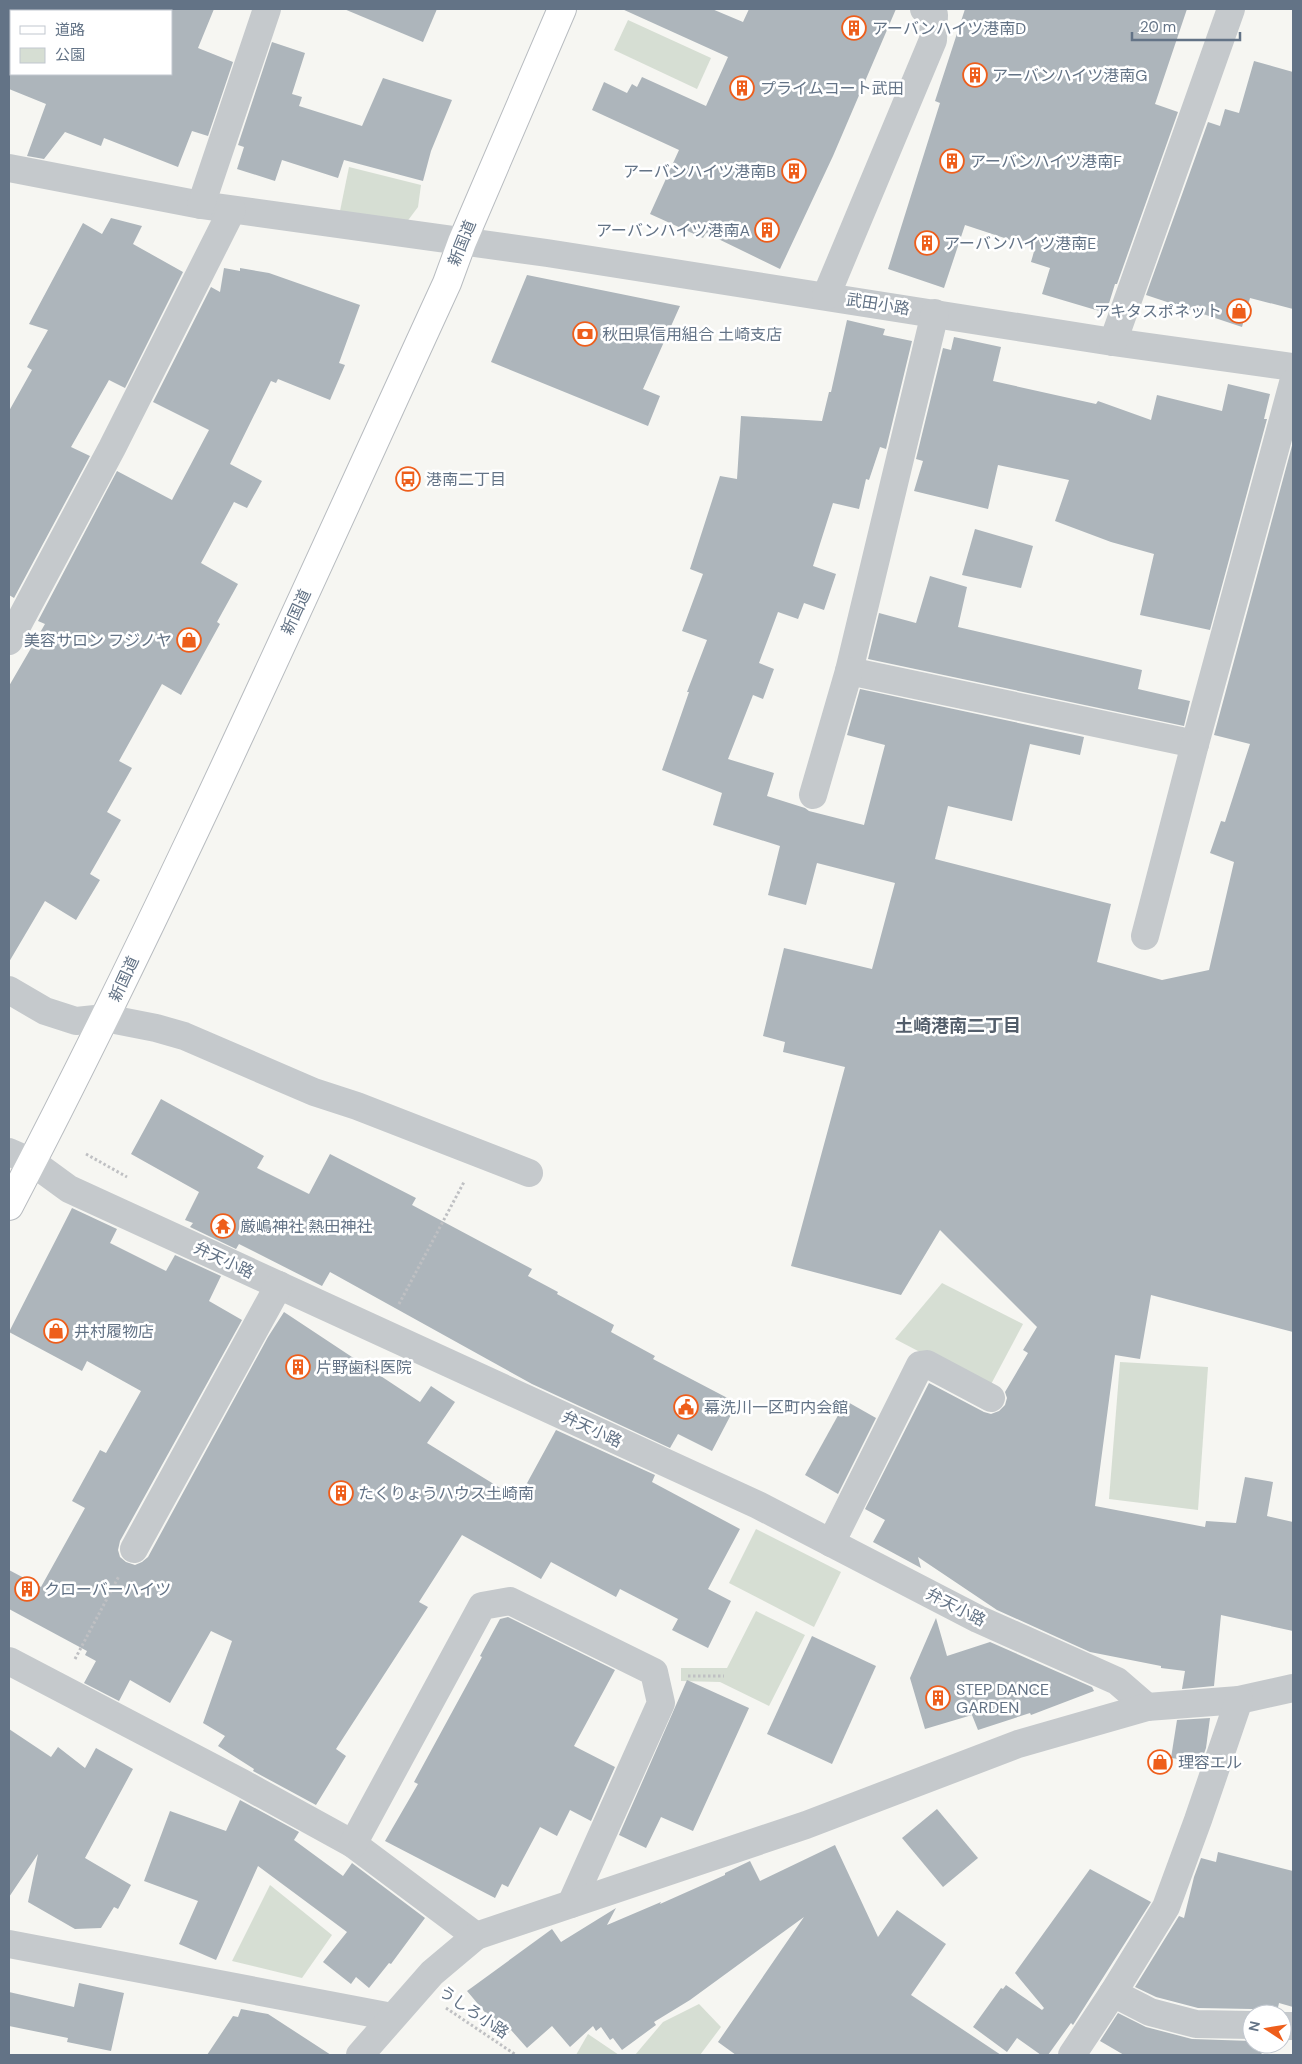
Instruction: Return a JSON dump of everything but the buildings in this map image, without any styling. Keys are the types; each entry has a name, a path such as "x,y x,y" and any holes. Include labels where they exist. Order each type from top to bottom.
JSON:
{"main road":[{"name":"新国道","path":"9,1206 20,1157 105,1018 268,673 447,283 462,242 562,9"}],"street":[{"path":"201,206 267,9"},
{"path":"826,296 933,40 934,15 924,9"},
{"path":"1112,342 1231,9"},
{"name":"武田小路","path":"9,168 201,206 557,254 1112,342 1293,368"},
{"path":"9,640 112,448 232,210"},
{"path":"813,795 849,671 934,313"},
{"path":"1145,936 1293,383"},
{"path":"849,671 1195,744"},
{"path":"9,990 45,1011 76,1021 105,1018 156,1028 184,1036 314,1092 528,1173"},
{"name":"弁天小路","path":"20,1157 69,1189 758,1505 978,1619 1117,1681 1147,1707"},
{"path":"134,1549 279,1285"},
{"path":"831,1543 920,1365 927,1364 991,1398"},
{"path":"354,1844 482,1606 510,1601 654,1672 661,1703 571,1904"},
{"path":"9,1661 354,1844 476,1936"},
{"path":"360,2055 432,1973 476,1936 806,1825 1018,1744 1147,1707 1239,1700 1293,1688"},
{"path":"1072,2055 1166,1907 1239,1700"},
{"path":"9,1944 392,2017"},
{"path":"1113,1993 1150,2012 1196,2024 1242,2025"}],"path":[{"path":"383,1333 479,1153"},
{"path":"60,1688 134,1549"},
{"name":"うしろ小路","path":"418,1989 516,2055"}],"green space":[{"path":"628,20 711,58 697,89 614,50"},
{"path":"349,167 421,185 418,207 406,223 340,211"},
{"path":"942,1283 1023,1324 989,1388 895,1339"},
{"path":"1120,1362 1208,1367 1198,1510 1109,1499"},
{"path":"756,1529 841,1572 814,1627 729,1583"},
{"path":"756,1611 805,1635 769,1706 720,1682 681,1681 681,1668 727,1668"},
{"path":"270,1885 332,1935 302,1978 232,1961"},
{"path":"699,2004 721,2027 700,2055 635,2055 663,2022"},
{"path":"588,2034 619,2055 576,2055"}],"place":[{"name":"アーバンハイツ港南D","path":"854,28"},
{"name":"アーバンハイツ港南G","path":"975,75"},
{"name":"プライムコート武田","path":"742,88"},
{"name":"アーバンハイツ港南F","path":"952,161"},
{"name":"アーバンハイツ港南B","path":"794,171"},
{"name":"アーバンハイツ港南A","path":"767,230"},
{"name":"アーバンハイツ港南E","path":"927,243"},
{"name":"アキタスポネット","path":"1239,311"},
{"name":"秋田県信用組合 土崎支店","path":"585,334"},
{"name":"港南二丁目","path":"408,479"},
{"name":"美容サロン フジノヤ","path":"189,640"},
{"name":"厳嶋神社 熱田神社","path":"223,1226"},
{"name":"井村履物店","path":"56,1331"},
{"name":"片野歯科医院","path":"298,1367"},
{"name":"幕洗川一区町内会館","path":"686,1407"},
{"name":"たくりょうハウス土崎南","path":"341,1493"},
{"name":"クローバーハイツ","path":"27,1589"},
{"name":"STEP DANCE GARDEN","path":"938,1698"},
{"name":"理容エル","path":"1160,1762"}],"district":[{"name":"土崎港南二丁目","path":"958,1026"}]}
